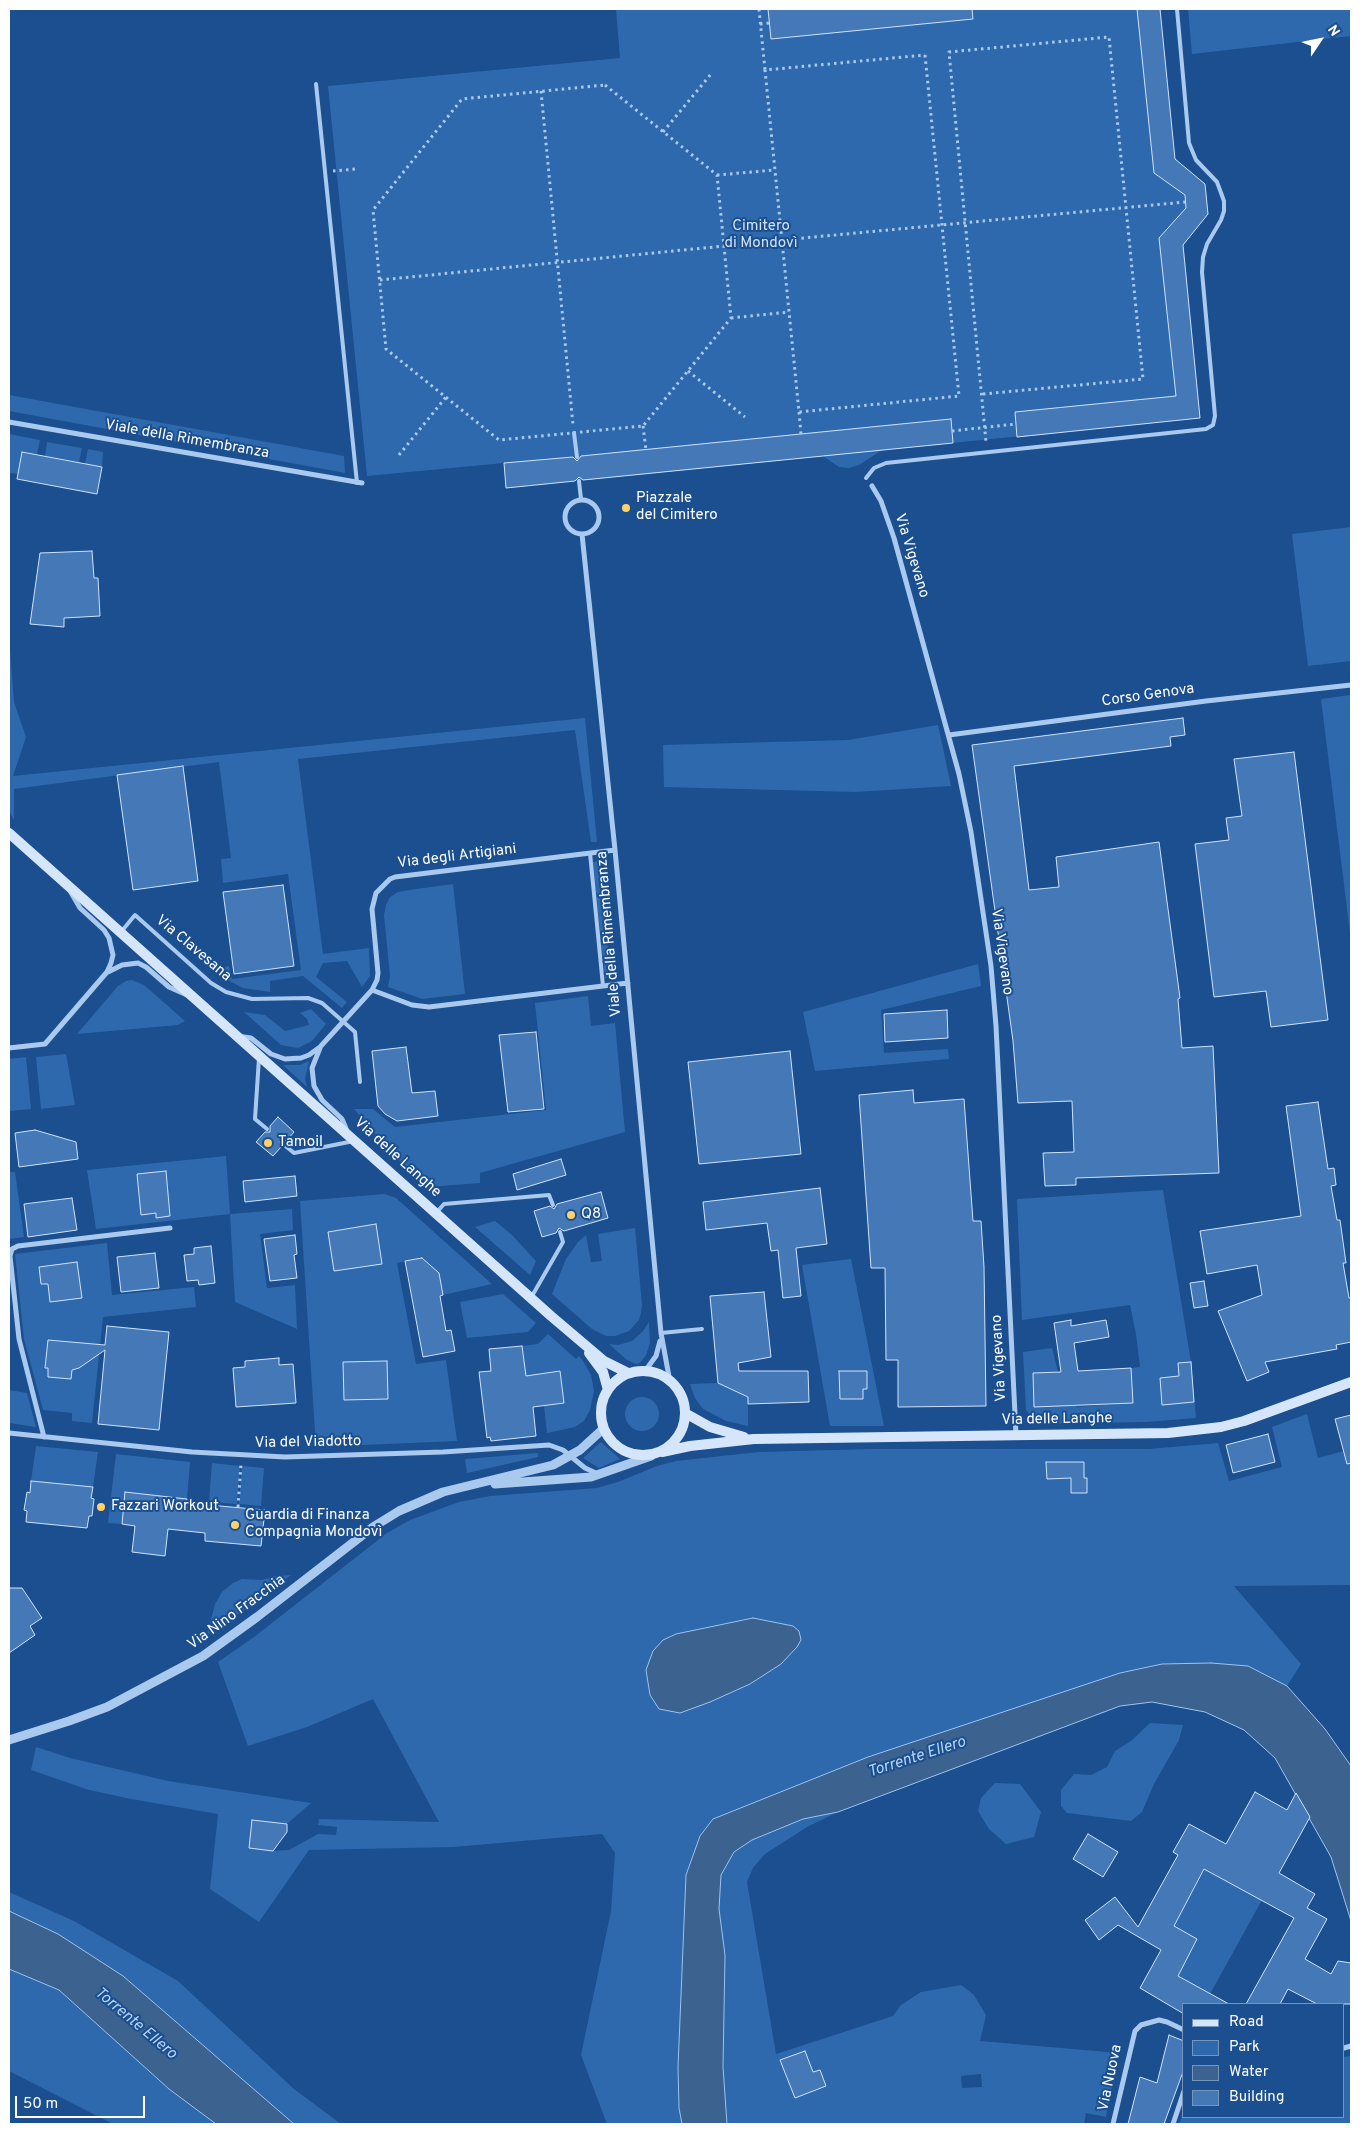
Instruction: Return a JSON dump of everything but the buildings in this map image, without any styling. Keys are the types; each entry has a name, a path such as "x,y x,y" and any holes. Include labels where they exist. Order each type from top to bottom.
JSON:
{"main road":[{"name":"Via delle Langhe","path":"9,833 580,1341 604,1361 628,1373"},
{"name":"Via delle Langhe","path":"580,1341 603,1372 608,1390"},
{"path":"603,1430 600,1413 603,1396 613,1382 628,1373 646,1371 656,1373 670,1382 680,1392 685,1413"},
{"name":"Via delle Langhe","path":"603,1430 610,1442 622,1451 636,1456 650,1456 690,1446 754,1439 1168,1433 1220,1427 1244,1421 1351,1382"},
{"name":"Via delle Langhe","path":"662,1452 672,1445 679,1436 684,1424 685,1413 710,1427 754,1439"}],"street":[{"name":"Viale della Rimembranza","path":"9,422 360,483"},
{"name":"Via Vigevano","path":"872,486 881,501 894,538 949,735 971,832 994,990 1016,1436"},
{"path":"581,500 593,504 599,516 594,528 582,534 570,529 564,518 569,505 581,500"},
{"name":"Viale della Rimembranza","path":"582,534 628,983 660,1333"},
{"name":"Corso Genova","path":"949,735 1351,685"},
{"name":"Via degli Artigiani","path":"372,990 378,973 372,909 373,900 380,887 390,879 615,850"},
{"name":"Via delle Langhe","path":"67,884 72,898 104,930 109,938 113,955 107,972"},
{"name":"Via delle Langhe","path":"107,972 122,965 138,963 146,967 169,987 194,998"},
{"path":"9,1048 45,1044 107,972"},
{"path":"236,1036 243,1035 251,1038 271,1054 285,1059 301,1058 320,1047 372,990 412,1005 429,1007 628,983"},
{"path":"320,1047 312,1068 314,1086 322,1100 342,1119 351,1138"},
{"path":"44,1437 19,1338 10,1256 12,1249 18,1246 170,1228"},
{"path":"646,1371 656,1356 660,1333"},
{"path":"660,1333 670,1382"},
{"name":"Via Nino Fracchia","path":"9,1740 69,1722 107,1706 203,1656 257,1617 385,1518 429,1497 554,1465 571,1457 603,1430"},
{"name":"Via del Viadotto","path":"9,1434 261,1457 400,1454 540,1445 556,1447 585,1468 600,1475"},
{"name":"Via Nino Fracchia","path":"469,1486 582,1478 600,1475 650,1456"},
{"name":"Via Nuova","path":"1113,2124 1135,2032 1140,2025 1159,2020 1182,2029"},
{"path":"1172,2124 1182,2096"}],"lane":[{"path":"866,478 874,468 886,463 1206,428 1213,425 1202,257 1221,220 1224,211 1224,201 1217,182 1196,160 1189,143 1176,9"},
{"path":"316,84 360,483"},
{"path":"574,433 576,456"},
{"path":"579,481 581,500"},
{"path":"590,853 603,986"},
{"name":"Via Clavesana","path":"121,932 135,915 226,992 252,999 315,1000 327,1006 355,1032 360,1082"},
{"path":"259,1056 255,1119 267,1129"},
{"path":"283,1144 294,1154 351,1138"},
{"path":"436,1213 444,1204 549,1195 553,1206"},
{"path":"531,1298 564,1242 560,1232"},
{"path":"660,1333 702,1329"}],"path":[{"path":"759,9 801,434"},
{"path":"760,24 770,23"},
{"path":"983,394 1143,379 1109,37 949,52 983,394 987,452"},
{"path":"765,70 925,55 942,224 959,396 799,412"},
{"path":"663,132 711,74"},
{"path":"716,175 731,318 643,426 499,440 386,349 373,210 462,99 605,85 716,175 775,170"},
{"path":"540,91 574,433"},
{"path":"325,172 356,169"},
{"path":"782,240 1185,202"},
{"path":"380,280 724,246"},
{"path":"731,318 789,312"},
{"path":"688,371 745,416"},
{"path":"399,455 446,397"},
{"path":"952,431 1016,424"},
{"path":"643,426 646,450"},
{"path":"238,1507 241,1466"}],"green space":[{"name":"Cimitero di Mondovì","path":"616,9 1160,9 1175,159 1205,184 1208,214 1183,245 1200,418 882,450 859,465 849,468 839,467 823,456 506,488 504,463 367,476 328,86 620,58"},
{"path":"1188,9 1351,9 1351,36 1192,54"},
{"path":"9,395 344,456 345,473 9,411"},
{"path":"9,434 40,440 37,454 22,452 18,474 9,473"},
{"path":"47,442 82,448 79,462 45,456"},
{"path":"88,449 103,452 102,467 85,464"},
{"path":"1351,527 1351,661 1308,666 1292,534"},
{"path":"9,636 14,702 26,737 13,776 585,718 597,842 591,842 575,730 298,759 323,954 369,948 370,976 362,987 347,961 323,963 316,977 347,1002 342,1008 303,976 270,981 270,992 243,988 220,976 214,969 229,966 232,979 301,970 288,874 223,883 221,859 231,858 219,762 14,789 14,820 9,811"},
{"path":"1351,695 1351,941 1321,699"},
{"path":"938,725 951,786 856,792 664,787 663,745 848,740"},
{"path":"599,861 611,977 605,978 593,862"},
{"path":"453,884 465,994 422,999 388,987 390,976 384,915 390,897 398,892"},
{"path":"978,964 981,986 881,1010 884,1053 948,1049 949,1059 815,1071 803,1012"},
{"path":"132,980 144,985 185,1021 178,1025 77,1034 118,986"},
{"path":"588,996 591,1026 615,1023 625,1132 480,1173 480,1183 429,1187 383,1146 371,1128 354,1109 373,1109 395,1127 546,1110 535,1003"},
{"path":"311,1009 326,1024 312,1041 298,1048 281,1045 244,1012 265,1015 285,1031 309,1025 307,1019 300,1013"},
{"path":"66,1054 75,1105 41,1109 36,1057"},
{"path":"26,1057 31,1109 9,1111 9,1059"},
{"path":"309,1061 305,1079 307,1087 283,1065 300,1065"},
{"path":"226,1156 230,1214 96,1229 87,1170"},
{"path":"9,1172 15,1172 24,1237 9,1239"},
{"path":"1163,1190 1191,1362 1196,1418 1146,1422 1037,1424 1026,1410 1023,1352 1052,1348 1058,1372 1074,1371 1076,1407 1133,1403 1131,1368 1140,1367 1130,1305 1022,1320 1017,1199"},
{"path":"385,1194 396,1198 492,1284 443,1295 439,1273 422,1258 397,1263 416,1364 446,1360 457,1441 316,1447 300,1201"},
{"path":"292,1209 293,1230 260,1234 267,1288 295,1285 297,1329 235,1302 230,1214"},
{"path":"495,1221 512,1235 536,1261 530,1275 475,1227"},
{"path":"635,1228 642,1305 641,1313 639,1320 629,1331 615,1336 606,1336 592,1329 552,1294 566,1259 578,1242 586,1235 591,1262 602,1261 598,1234"},
{"path":"107,1243 112,1295 194,1287 196,1307 103,1317 92,1423 72,1421 72,1413 43,1410 24,1339 15,1254"},
{"path":"851,1259 884,1426 830,1426 802,1265"},
{"path":"503,1294 536,1323 528,1332 467,1338 460,1302"},
{"path":"649,1322 650,1343 646,1355 640,1363 636,1364 627,1360 609,1344 618,1345 632,1341 643,1331"},
{"path":"548,1334 576,1359 579,1356 591,1375 594,1391 590,1410 584,1421 575,1427 547,1433 544,1406 564,1403 560,1372 526,1377 522,1346 538,1344"},
{"path":"718,1383 748,1397 748,1426 726,1421 703,1409 695,1398 690,1384"},
{"path":"9,1390 27,1393 36,1427 9,1423"},
{"path":"642,1397 654,1402 659,1414 654,1426 642,1431 630,1426 625,1414 630,1402"},
{"path":"1307,1414 1318,1458 1351,1449 1351,1585 1234,1586 1301,1664 1287,1686 1248,1666 1162,1664 1120,1673 868,1757 713,1819 700,1836 686,1875 678,2067 679,2108 682,2124 607,2124 581,2055 611,1911 615,1853 602,1834 453,1847 309,1850 259,1922 210,1889 218,1814 89,1790 31,1770 36,1747 70,1758 168,1781 311,1803 287,1824 252,1820 250,1848 273,1851 289,1850 318,1834 336,1835 337,1827 318,1825 319,1819 439,1822 373,1699 307,1727 248,1746 218,1662 254,1637 387,1533 410,1520 459,1502 490,1496 597,1488 676,1461 759,1452 873,1449 1149,1449 1218,1443 1229,1481 1282,1467 1272,1427","holes":["753,1618 793,1626 781,1664 750,1684 710,1702 663,1640 676,1634"]},
{"path":"601,1442 620,1459 599,1468 583,1458"},
{"path":"36,1446 98,1452 93,1487 31,1481"},
{"path":"538,1453 538,1457 467,1473 465,1459"},
{"path":"116,1454 190,1462 187,1499 126,1492 122,1524 108,1523"},
{"path":"212,1463 240,1466 237,1504 209,1502"},
{"path":"242,1466 264,1468 261,1506 239,1504"},
{"path":"291,1575 207,1635 215,1604 222,1592 233,1583 242,1579 262,1580 275,1576"},
{"path":"1150,1723 1183,1725 1179,1740 1154,1784 1142,1812 1131,1821 1067,1813 1061,1806 1061,1790 1074,1774 1091,1775 1107,1767 1115,1751 1131,1741"},
{"path":"995,1783 1020,1784 1041,1812 1034,1837 1006,1844 989,1829 978,1811 981,1798"},
{"path":"838,1812 807,1827 765,1854 753,1868 747,1882 776,2054 893,2016 901,2005 921,1992 961,1985 974,1995 986,2015 980,2041 1119,2053 1106,2117 1086,2113 1084,2124 727,2124 723,2067 725,1955 719,1909 721,1875 734,1852 752,1840 803,1819","holes":["981,2074 982,2087 962,2088 961,2076"]},
{"path":"1205,1869 1262,1900 1210,1994 1178,1976 1197,1940 1174,1926"},
{"path":"9,1892 74,1921 178,1981 294,2089 341,2124 294,2124 123,1976 58,1934 9,1911"},
{"path":"9,1969 59,1990 169,2089 216,2124 113,2124 9,2071"},
{"path":"1351,2056 1351,2124 1179,2124 1182,2117 1345,2118 1345,2057"}],"water":[{"path":"753,1618 793,1626 799,1631 801,1640 781,1664 750,1684 680,1713 659,1709 650,1695 646,1670 653,1651 663,1640 676,1634"},
{"name":"Torrente Ellero","path":"1211,1663 1248,1666 1287,1686 1325,1729 1351,1766 1351,1921 1331,1857 1275,1758 1244,1730 1205,1712 1152,1702 1120,1706 838,1812 803,1819 752,1840 734,1852 721,1875 719,1909 725,1955 723,2067 727,2124 682,2124 679,2108 678,2067 686,1875 700,1836 713,1819 868,1757 1120,1673 1162,1664"},
{"name":"Torrente Ellero","path":"9,1911 58,1934 123,1976 294,2124 216,2124 169,2089 59,1990 9,1969"}],"place":[{"name":"Piazzale del Cimitero","path":"626,508"},
{"name":"Tamoil","path":"268,1143"},
{"name":"Q8","path":"571,1215"},
{"name":"Fazzari Workout","path":"101,1507"},
{"name":"Guardia di Finanza Compagnia Mondovì","path":"235,1525"}]}
